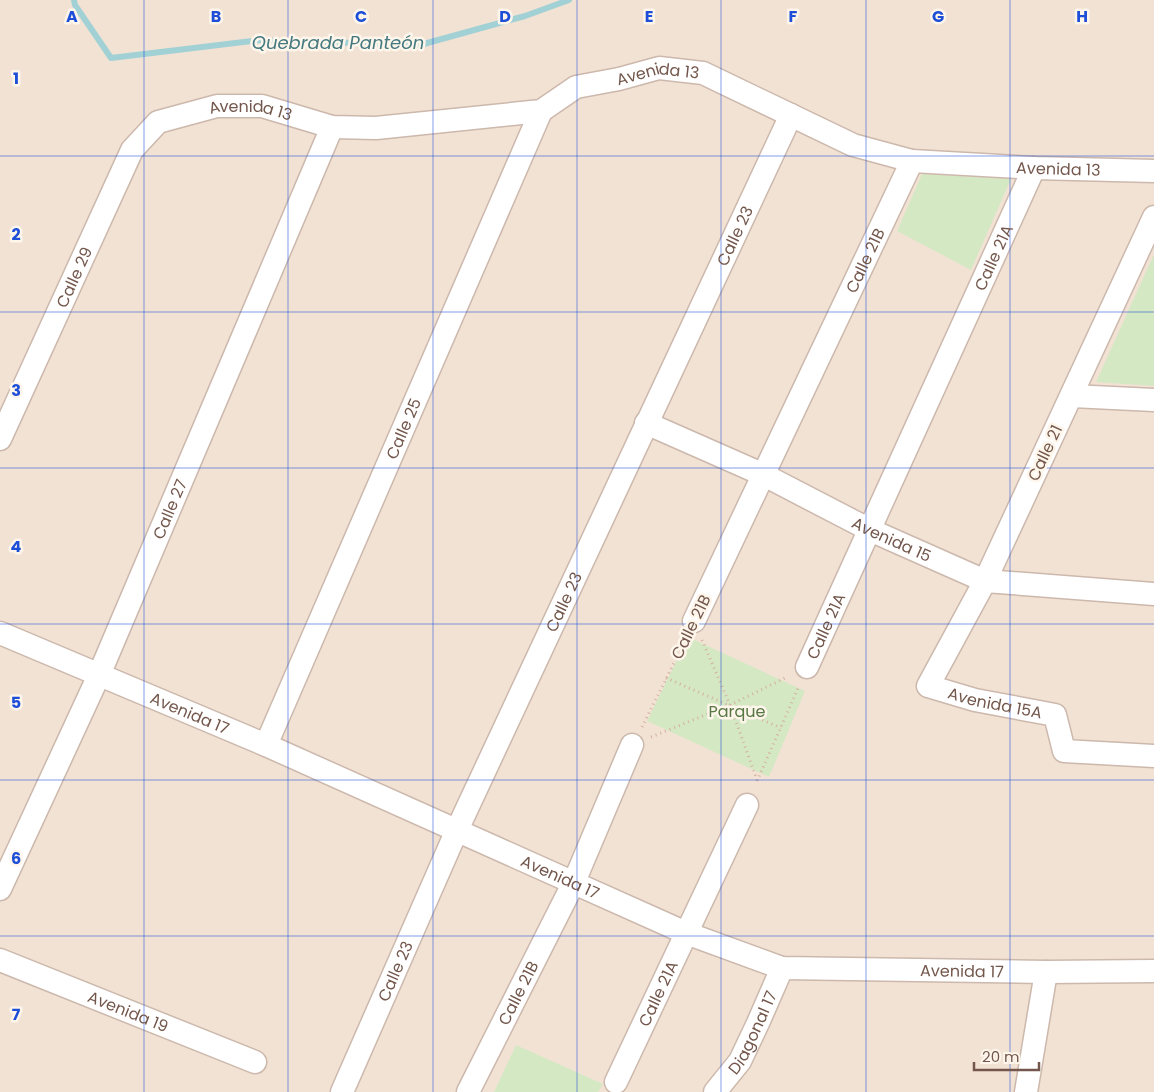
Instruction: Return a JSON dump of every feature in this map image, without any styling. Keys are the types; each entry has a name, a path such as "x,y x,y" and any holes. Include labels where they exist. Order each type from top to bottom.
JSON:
{"street":[{"name":"Avenida 13","path":"158,122 216,106 262,106 332,127 376,128 541,111 576,87 619,79 659,68 703,73 853,145 912,161 1034,168 1154,171"},
{"name":"Calle 25","path":"266,745 541,111"},
{"name":"Calle 23","path":"342,1092 457,830 791,115"},
{"name":"Calle 29","path":"0,439 132,150 158,122"},
{"name":"Calle 27","path":"0,889 99,675 332,127"},
{"name":"Calle 21B","path":"694,621 912,161"},
{"name":"Calle 21A","path":"807,668 1034,168"},
{"name":"Calle 21","path":"928,686 985,581 1154,217"},
{"path":"1072,396 1154,400"},
{"name":"Avenida 15","path":"646,423 764,475 870,530 985,581 1154,594"},
{"name":"Avenida 17","path":"0,633 266,745 686,933 782,968 1046,972 1154,970"},
{"name":"Avenida 15A","path":"928,686 975,700 1055,715 1064,751 1154,756"},
{"name":"Calle 21B","path":"468,1092 574,882 632,745"},
{"name":"Calle 21A","path":"616,1082 746,805"},
{"name":"Avenida 19","path":"0,960 255,1062"},
{"name":"Diagonal 17","path":"715,1092 740,1061 782,968"},
{"path":"1026,1092 1046,972"}],"path":[{"name":"Calle 21B","path":"632,745 694,621"},
{"path":"694,621 730,705 757,780"},
{"path":"632,745 730,705 807,668"},
{"name":"Calle 21A","path":"746,805 807,668"},
{"path":"666,678 781,728"}],"shaded area":[{"path":"0,0 1154,0 1154,1092 0,1092"}],"green space":[{"path":"922,174 1011,179 971,270 897,231"},
{"path":"1154,254 1154,386 1096,382"},
{"name":"Parque","path":"688,637 805,691 769,777 647,721"},
{"path":"516,1045 603,1084 598,1092 494,1092"}],"waterway":[{"name":"Quebrada Panteón","path":"74,0 75,5 111,58 260,40 420,45 525,16 569,0"}]}
